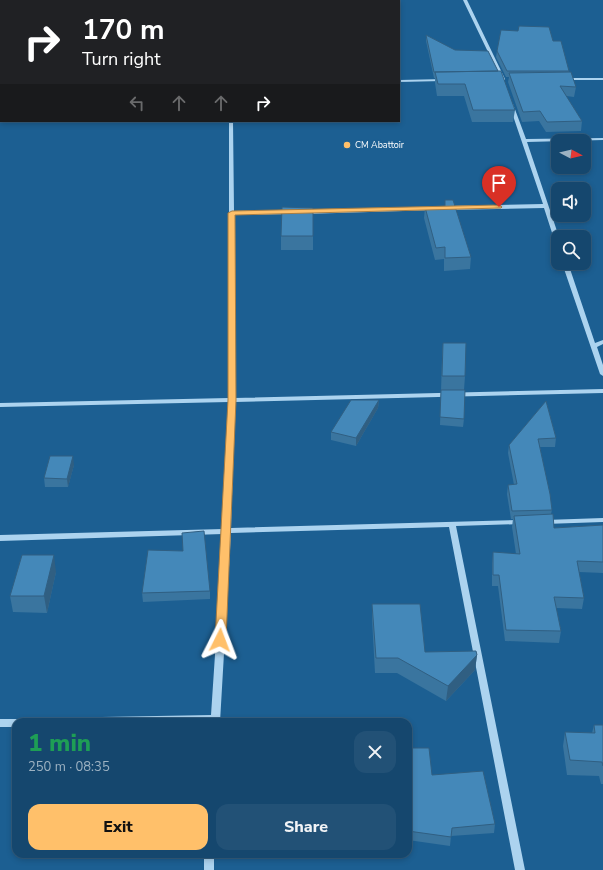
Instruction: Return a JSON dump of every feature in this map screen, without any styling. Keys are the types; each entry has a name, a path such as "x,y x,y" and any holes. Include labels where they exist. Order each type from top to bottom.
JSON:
{"street":[{"path":"465,0 505,87"},
{"path":"557,79 603,79"},
{"path":"400,81 447,80"},
{"path":"495,80 511,80"},
{"path":"510,100 554,230"},
{"path":"216,718 227,531 232,400 231,122"},
{"path":"524,141 603,139"},
{"path":"232,213 546,206"},
{"path":"567,270 603,374"},
{"path":"593,346 603,342"},
{"path":"0,405 603,390"},
{"path":"0,538 603,520"},
{"path":"452,524 520,870"},
{"path":"0,723 12,723"},
{"path":"209,858 209,870"}],"building":[{"path":"519,26 549,27 553,41 561,41 569,71 507,71 497,51 501,30 518,31"},
{"path":"426,35 455,50 488,51 498,71 434,72"},
{"path":"501,71 515,110 473,110 465,84 438,84 435,72"},
{"path":"571,72 576,87 560,86 582,121 547,122 540,111 523,112 509,73"},
{"path":"445,200 453,200 471,257 445,258 445,247 436,248 425,207 445,206"},
{"path":"282,207 313,208 313,236 281,236"},
{"path":"443,343 466,343 465,376 442,376"},
{"path":"441,390 465,390 464,419 440,417"},
{"path":"351,400 379,400 356,438 331,432"},
{"path":"546,401 556,438 538,439 552,510 512,511 508,485 517,484 509,445"},
{"path":"50,456 73,456 67,479 44,478"},
{"path":"553,514 554,528 603,525 603,562 577,561 584,598 554,597 561,631 506,630 499,575 493,575 493,552 520,554 514,516"},
{"path":"204,531 210,591 142,593 148,550 183,551 182,533"},
{"path":"22,555 54,555 44,596 10,596"},
{"path":"372,604 420,604 425,652 476,651 477,655 448,686 398,658 376,658"},
{"path":"594,725 603,725 603,766 602,762 570,760 565,732 595,733"},
{"path":"412,748 429,748 432,775 483,771 495,824 452,828 451,837 412,832"}],"place":[{"name":"CM Abattoir","path":"347,145"}],"route":[{"path":"220,640 227,531 232,400 232,213 499,207"}]}
